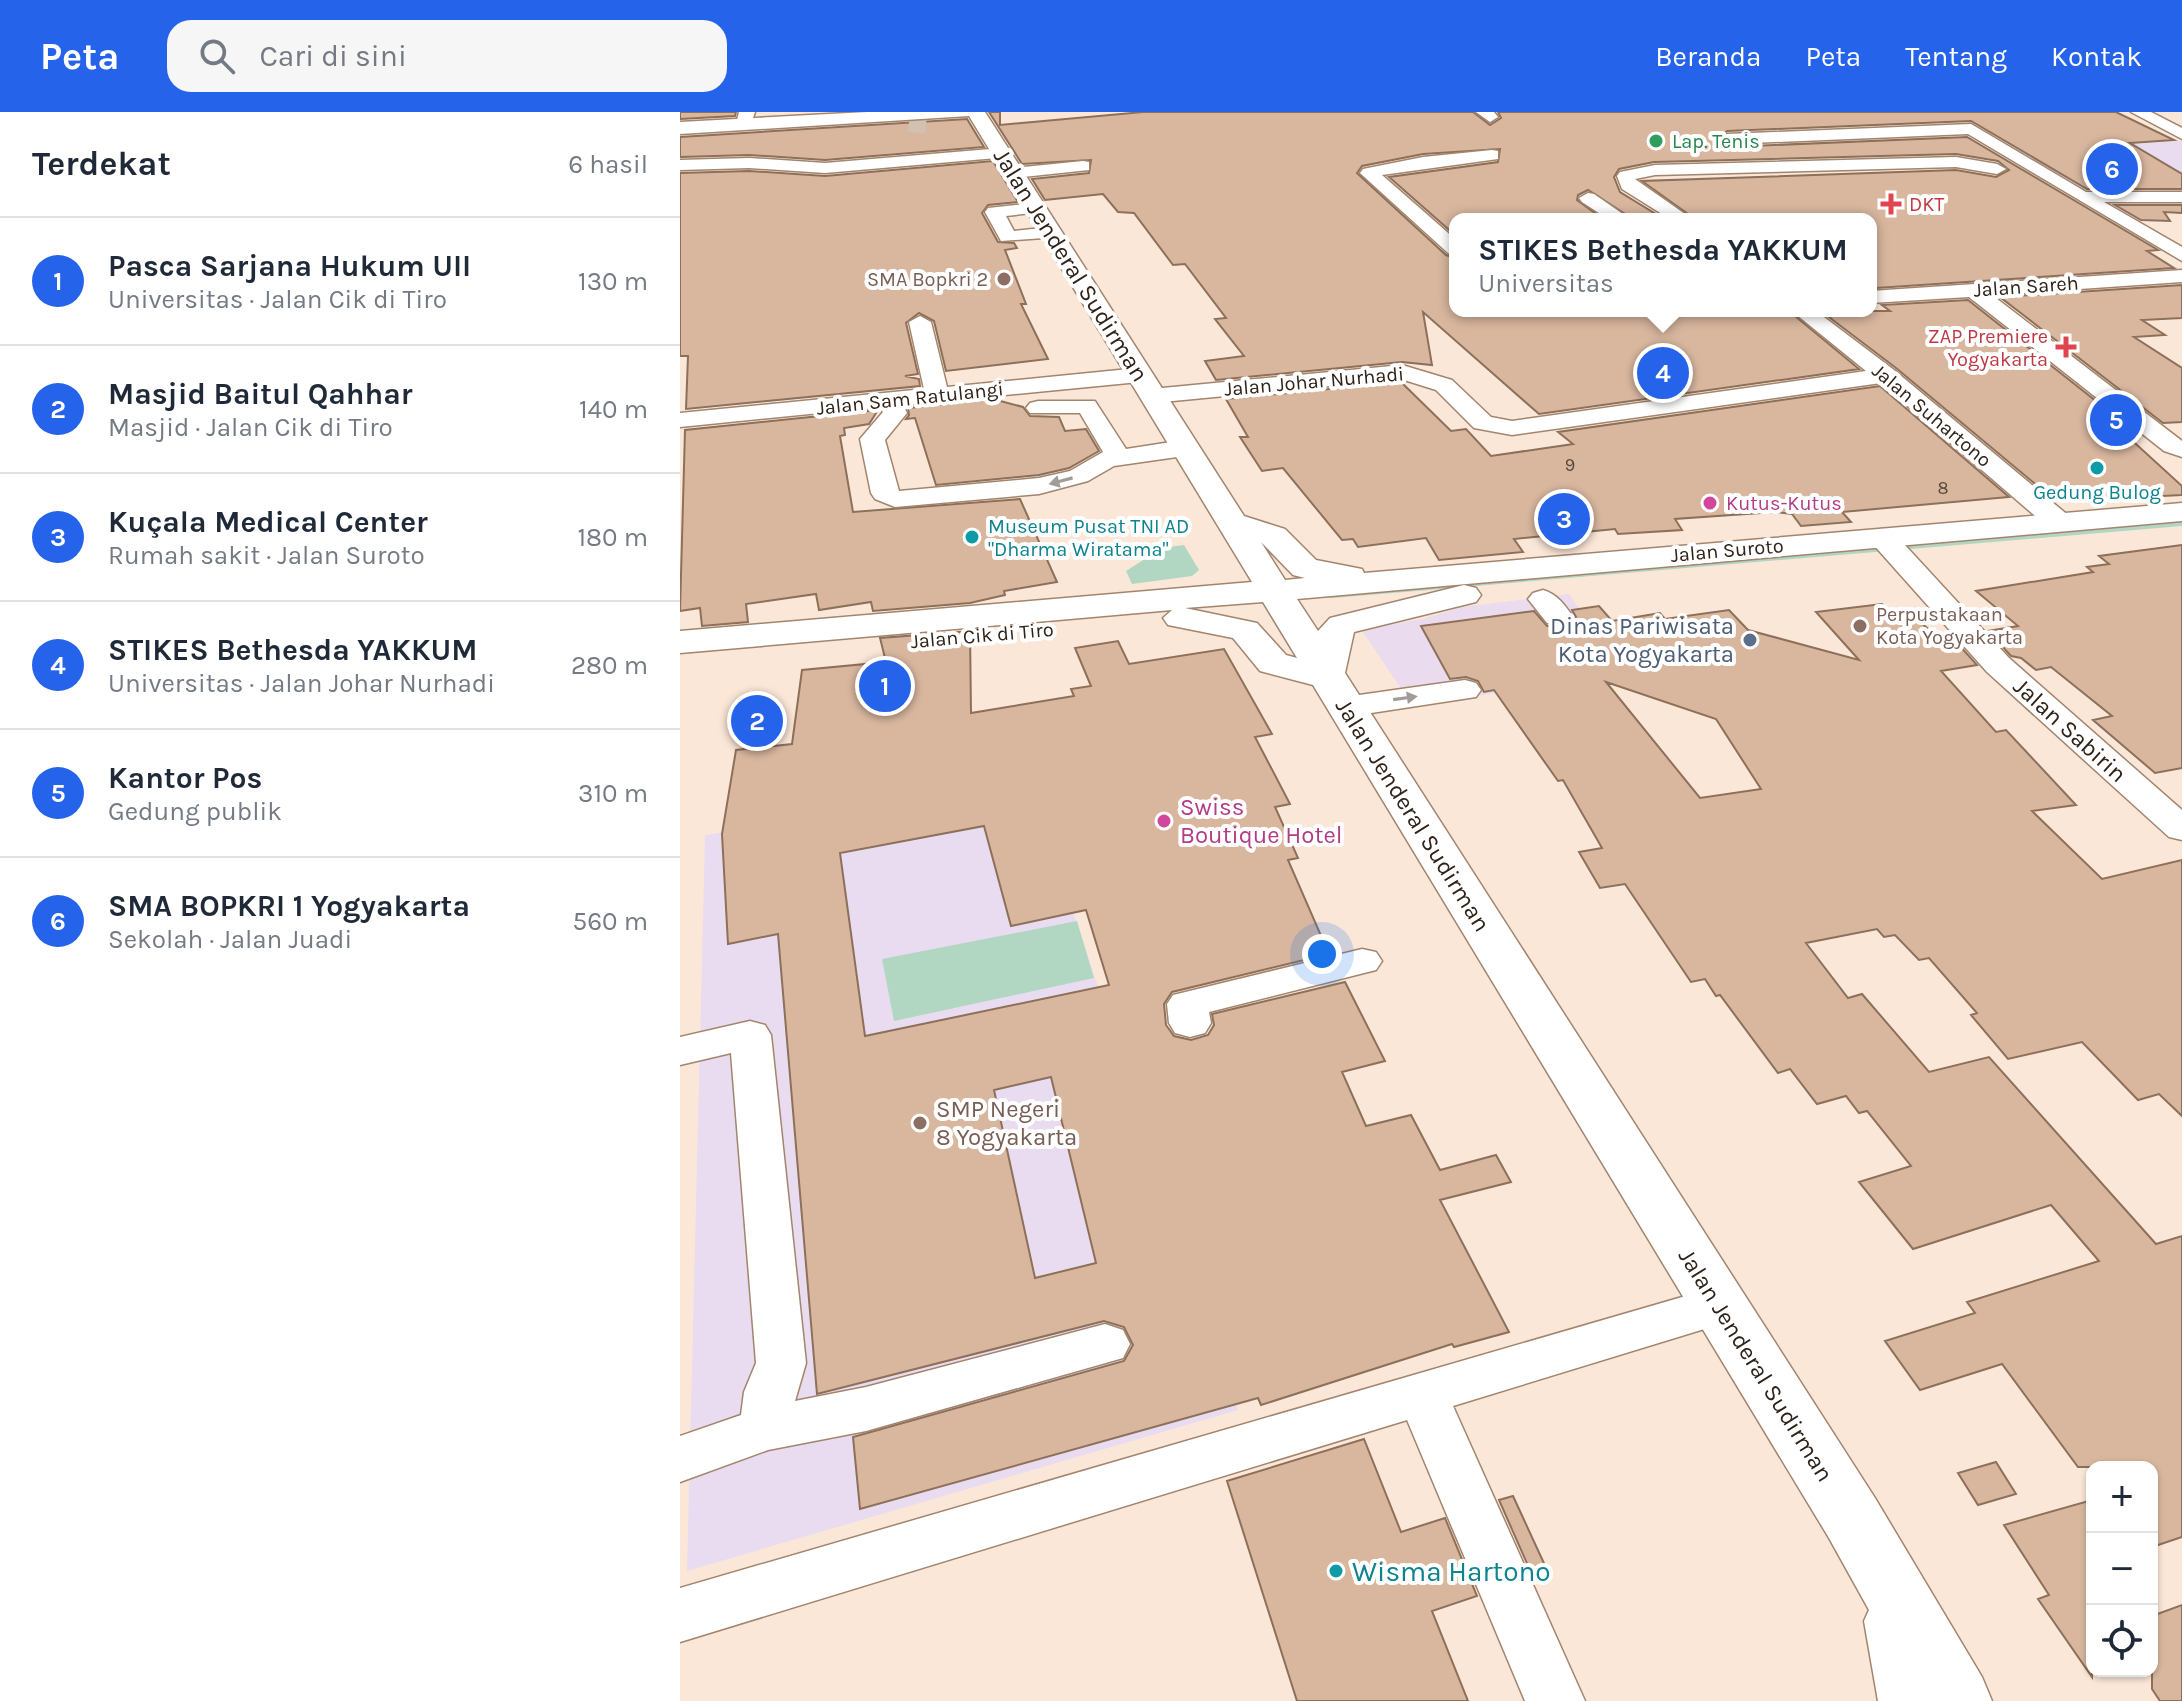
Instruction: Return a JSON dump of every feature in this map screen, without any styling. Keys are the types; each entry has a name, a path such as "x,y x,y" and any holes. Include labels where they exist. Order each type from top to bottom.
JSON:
{"main road":[{"path":"680,128 746,118 963,112"},
{"name":"Jalan Jenderal Sudirman","path":"976,112 1852,1518 1957,1701"},
{"name":"Jalan Suroto","path":"1278,600 1464,595 1890,546 2059,522 2182,512"},
{"path":"1229,521 1274,536 1305,568 1384,580"},
{"name":"Jalan Suroto","path":"1278,600 1384,580 1890,546 2182,531"},
{"path":"1116,605 1144,590 1207,582 1227,567"},
{"path":"1180,618 1245,630 1273,663 1336,692 1335,631 1342,625 1409,611 1464,595"},
{"name":"Jalan Cik di Tiro","path":"680,642 1116,605 1278,600"},
{"name":"Jalan Cik di Tiro","path":"680,660 1180,618 1278,600"},
{"name":"Jalan Jenderal Sudirman","path":"1852,1518 1983,1701"},
{"path":"1887,1578 1913,1701"}],"street":[{"path":"2139,112 2180,132"},
{"path":"1727,139 1963,128 1976,131 2182,255"},
{"path":"1449,244 1370,172 1492,155"},
{"path":"869,169 954,162 960,171 1008,164"},
{"path":"1673,213 1628,185 1626,176 1655,170 1929,162 1956,162 2003,175 2032,167"},
{"path":"680,165 742,163 825,168 1008,164 1056,169 1083,166"},
{"path":"1387,188 1415,185"},
{"path":"2082,197 2181,198"},
{"path":"1588,198 1612,213"},
{"path":"1035,208 994,212 1008,237 1051,233"},
{"path":"2072,218 2112,215"},
{"name":"Jalan Sareh","path":"1877,297 2182,276"},
{"path":"1973,290 2179,454"},
{"name":"Jalan Suhartono","path":"1811,317 1886,375 2059,522"},
{"path":"920,322 937,395"},
{"name":"Jalan Johar Nurhadi","path":"1146,386 1411,373 1444,385 1483,423 1512,428 1886,375"},
{"name":"Jalan Sam Ratulangi","path":"680,420 890,409 937,395 1146,386"},
{"path":"1118,457 1085,406 1044,409 1020,403 890,409 872,439 884,493 895,499 1039,486 1079,476 1099,462 1118,457 1184,448"},
{"name":"Jalan Sabirin","path":"1890,546 1998,665 2182,829"},
{"path":"1336,692 1465,690"},
{"path":"1190,1023 1187,1004 1362,961"},
{"path":"680,1051 750,1035 781,1363 770,1392 766,1428"},
{"path":"680,1615 1720,1305"},
{"path":"680,1459 766,1428 866,1409 1105,1344"},
{"path":"1422,1393 1555,1701"}],"shaded area":[{"path":"2182,141 2182,191 2071,189 2012,150"},
{"path":"1569,594 1625,675 1412,705 1361,629 1423,619 1462,607"},
{"name":"SMP Negeri 8 Yogyakarta","path":"1032,787 1238,1410 687,1571 705,835"}],"green space":[{"path":"2182,517 2182,526 1333,598 1318,596"},
{"path":"1184,545 1199,570 1192,576 1132,584 1126,571 1162,548"},
{"path":"1077,921 1094,978 894,1021 882,959"}],"building":[{"path":"680,112 736,112 735,116 680,119"},
{"path":"989,112 1000,112 1000,125 1143,112 1473,112 1490,125 1501,118 1498,112 2116,112 2174,140 2130,143 2182,174 2182,189 2087,189 1971,121 1727,131 1716,140 1727,147 1967,137 2158,250 2147,251 2174,268 1877,288 1877,213 1687,213 1642,181 1956,170 1996,177 2009,170 1998,161 1956,154 1654,162 1619,169 1614,177 1620,192 1654,213 1624,213 1588,190 1578,195 1577,200 1595,213 1449,213 1449,230 1389,177 1498,162 1500,149 1423,154 1362,166 1357,173 1449,256 1449,317 1796,317 1859,369 1539,414 1423,312 1432,365 1402,362 1216,380 1205,361 1244,356 1215,319 1226,318 1185,264 1173,265 1134,213 1118,212 1103,194 1045,200 1032,179 1089,173 1091,160 1022,164"},
{"path":"967,119 984,147 825,160 749,155 680,157 680,137"},
{"path":"993,161 1018,202 988,205 982,213 998,242 1014,243 1017,248 1005,250 1026,304 1021,304 1048,359 946,371 934,321 919,313 906,323 918,374 905,376 919,379 920,386 686,409 688,356 680,356 680,173 749,171 825,176"},
{"path":"2115,205 2182,205 2182,213 2164,212 2170,221 2141,220"},
{"path":"2182,285 2182,318 2142,320 2165,335 2134,337 2182,368 2182,422 2163,423 2000,297"},
{"path":"1968,300 2125,424 2114,424 2182,486 2182,495 2064,501 2055,492 2046,493 1896,368 1829,317 1877,317 1877,311 1890,311 1882,305"},
{"path":"1401,382 1451,431 1466,429 1491,456 1573,444 1558,432 1880,386 2009,497 1842,512 1851,522 1801,526 1792,514 1775,512 1675,519 1682,530 1618,534 1615,529 1514,539 1523,552 1439,560 1426,538 1358,547 1353,539 1342,540 1283,468 1262,471 1240,437 1248,437 1226,399"},
{"path":"993,399 1023,407 1030,416 1059,417 1065,431 1086,429 1099,451 1069,468 1039,475 936,485 915,418 906,419 908,408"},
{"path":"878,410 869,424 844,428 845,435 840,436 853,512 1020,499 1057,582 1004,591 1005,595 970,603 873,611 871,602 819,610 816,594 746,604 748,622 702,626 700,608 680,611 685,430"},
{"path":"2182,545 2182,768 2155,773 2093,720 2112,716 2051,667 2036,670 2021,658 2011,656 1988,631 2018,626 1976,591 2093,572 2087,567 2109,564 2099,556"},
{"path":"1882,604 1896,618 1912,615 1939,638 1951,636 1977,665 1941,671 1996,732 2006,730 2076,805 2032,811 2102,879 2182,860 2182,1116 2159,1094 2138,1100 2082,1042 2008,1059 1971,1015 1977,1013 1929,958 1919,960 1895,935 1884,937 1877,929 1806,943 1848,998 1862,994 1929,1072 1989,1057 2156,1244 2182,1236 2182,1537 2158,1545 2158,1461 2086,1461 2086,1467 2078,1467 2002,1364 1920,1390 1885,1341 1975,1313 1967,1302 2099,1261 2051,1205 1913,1249 1859,1182 1911,1166 1867,1111 1859,1113 1846,1096 1817,1104 1790,1069 1778,1073 1705,979 1691,982 1625,884 1600,888 1579,852 1602,848 1563,780 1558,781 1494,690 1484,692 1478,681 1466,677 1450,679 1421,626 1534,611 1547,626 1569,626 1576,617 1572,610 1599,606 1612,621 1660,613 1665,619 1729,610 1748,630 1859,660 1816,612","holes":["1606,682 1716,719 1761,789 1700,798"]},
{"path":"970,631 971,713 1074,696 1071,689 1091,686 1075,648 1118,641 1129,664 1224,649 1272,734 1255,737 1290,804 1275,807 1298,858 1288,860 1329,954 1172,992 1164,1004 1166,1025 1174,1036 1191,1040 1208,1035 1214,1025 1212,1014 1345,982 1385,1061 1342,1072 1366,1126 1411,1115 1440,1170 1496,1155 1511,1182 1440,1200 1509,1332 1454,1347 1452,1344 1261,1405 1258,1398 860,1509 853,1437 1124,1361 1133,1345 1124,1327 1104,1321 817,1394 778,934 728,944 722,834 736,750 792,744 802,670 886,662 880,638","holes":["984,826 1011,926 1086,910 1109,985 865,1036 840,853","1051,1077 1096,1263 1035,1278 994,1090"]},
{"name":"Wisma Hartono","path":"1364,1439 1401,1532 1445,1518 1477,1596 1432,1611 1468,1701 1297,1701 1227,1481"},
{"path":"1996,1462 2016,1494 1978,1505 1958,1473"},
{"path":"1513,1496 1548,1572 1533,1577 1499,1500"},
{"path":"2086,1502 2086,1668 2038,1599 2049,1595 2004,1525"},
{"path":"2182,1605 2182,1701 2160,1701 2152,1689 2152,1677 2158,1677 2158,1614"}],"tunnel":[{"path":"909,123 933,126"}],"place":[{"name":"Lap. Tenis","path":"1656,141"},
{"name":"SMA BOPKRI 1 Yogyakarta","path":"2112,169"},
{"name":"DKT","path":"1891,204"},
{"name":"SMA Bopkri 2","path":"1004,279"},
{"name":"ZAP Premiere Yogyakarta","path":"2066,347"},
{"name":"STIKES Bethesda YAKKUM","path":"1663,373"},
{"name":"Kantor Pos","path":"2116,420"},
{"name":"Gedung Bulog","path":"2097,468"},
{"name":"Kutus-Kutus","path":"1710,503"},
{"name":"Kuçala Medical Center","path":"1564,519"},
{"name":"Museum Pusat TNI AD \"Dharma Wiratama\"","path":"972,537"},
{"name":"Perpustakaan Kota Yogyakarta","path":"1860,626"},
{"name":"Dinas Pariwisata Kota Yogyakarta","path":"1750,640"},
{"name":"Pasca Sarjana Hukum UII","path":"885,686"},
{"name":"Masjid Baitul Qahhar","path":"757,721"},
{"name":"Swiss Boutique Hotel","path":"1164,821"},
{"name":"SMP Negeri 8 Yogyakarta","path":"920,1123"},
{"name":"Wisma Hartono","path":"1336,1571"}]}
